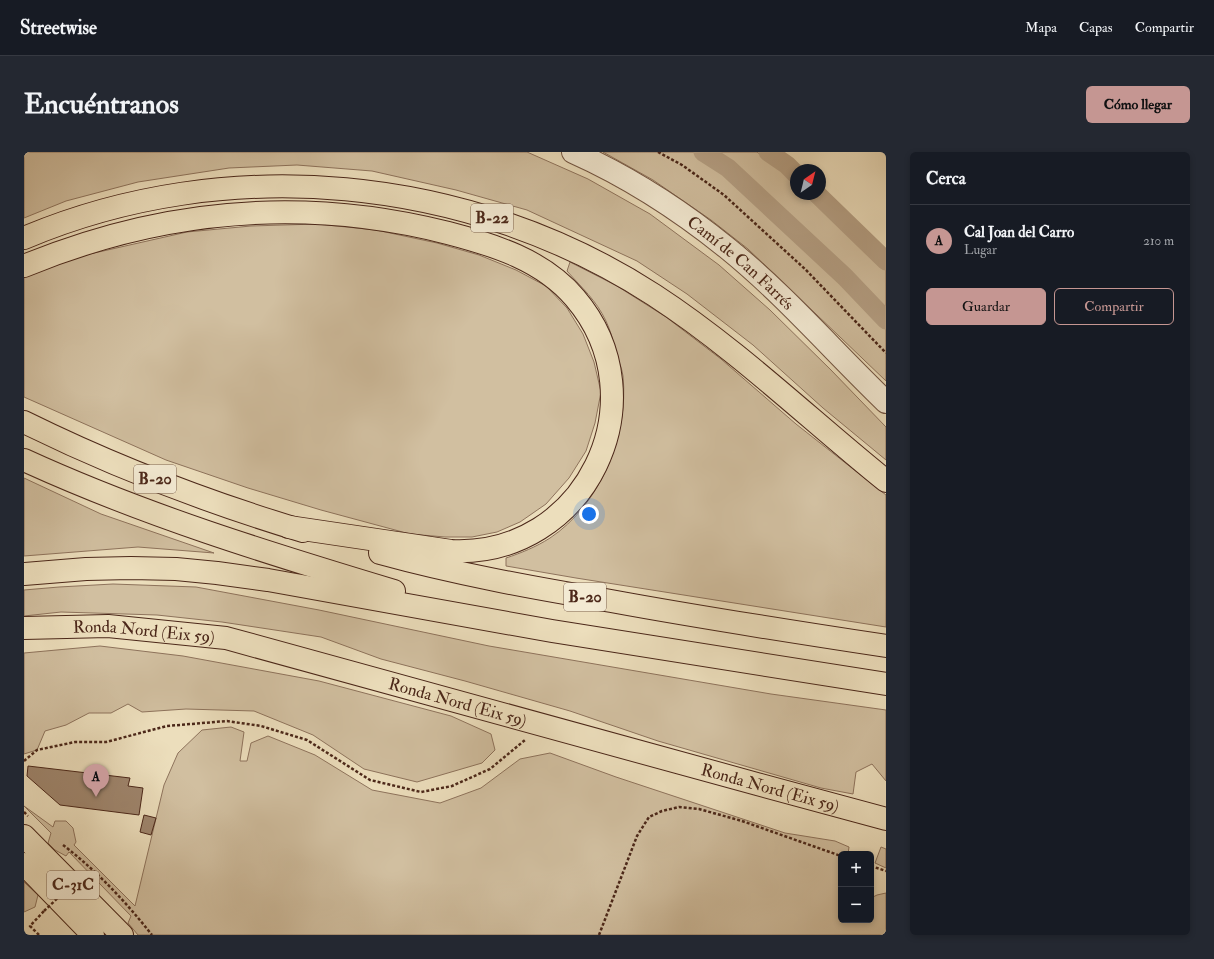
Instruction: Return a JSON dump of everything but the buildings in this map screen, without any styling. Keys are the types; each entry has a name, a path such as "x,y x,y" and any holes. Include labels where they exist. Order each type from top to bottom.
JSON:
{"main road":[{"name":"B-22","path":"24,238 44,229 85,215 131,203 210,190 261,187 354,189 400,196 443,205 488,217 534,233 576,251 616,272 654,295 728,349 886,481"},
{"name":"B-22","path":"24,266 79,245 113,235 187,219 258,212 291,211 329,213 403,223 463,237 509,252 531,263 555,278 574,297 585,311 595,327 607,356 612,393 611,419 605,446 599,462 591,476 571,503 550,522 536,532 507,544 470,552 452,551 289,527"},
{"name":"B-20","path":"24,422 118,464 193,494 289,527 390,556 453,572 521,585 739,624 886,646"},
{"name":"B-20","path":"24,460 88,488 226,540 394,591 552,631 886,684"},
{"path":"24,574 86,569 132,568 176,569 217,573 268,580 552,631"},
{"name":"Ronda Nord (Eix 59)","path":"24,628 108,626 226,638 886,819"},
{"name":"C-31C","path":"28,828 122,935"},
{"name":"C-31C","path":"24,864 93,935"}],"street":[{"name":"Camí de Can Farrés","path":"573,152 597,163 653,194 679,211 728,248 800,315 886,402"}],"path":[{"path":"658,152 682,164 724,194 805,269 886,353"},
{"path":"24,761 37,750 75,742 106,742 167,726 227,722 261,726 307,740 370,780 422,792 452,786 490,769 544,725"},
{"path":"599,935 637,836 649,817 662,810 679,807 699,809 742,821 838,855"},
{"path":"24,812 28,828"},
{"path":"59,842 81,859 114,890 152,935"},
{"path":"874,867 886,871"},
{"path":"39,935 30,926 82,874"}],"shaded area":[{"path":"24,152 527,152 588,179 650,214 719,265 770,310 886,427 886,460 823,408 753,345 687,294 637,261 527,210 456,190 372,171 297,165 229,168 138,182 66,201 24,218"},
{"path":"603,152 757,152 787,173 790,176 790,200 815,200 886,269 886,381 748,249 711,220 653,180"},
{"path":"317,224 376,230 437,243 479,255 516,270 546,286 567,308 583,334 594,362 601,392 595,423 586,451 569,478 546,504 520,522 497,532 472,537 445,537 410,534 321,510 248,488 166,460 24,397 24,277 81,256 187,232 251,226"},
{"path":"570,262 617,286 666,317 721,359 796,424 886,495 886,627 506,566 506,558 528,550 550,538 568,524 583,507 597,488 608,467 616,444 621,422 624,399 623,376 611,333 598,307 567,271"},
{"path":"24,478 101,514 214,553 138,547 24,556"},
{"path":"113,584 196,587 319,610 489,646 771,694 886,710 886,781 872,764 856,772 853,794 821,788 658,741 570,711 381,659 321,637 222,622 157,615 61,612 24,616 24,590"},
{"path":"100,646 183,656 319,681 451,716 491,734 495,750 482,763 417,782 364,769 313,735 254,711 186,709 142,712 128,704 111,713 89,713 66,725 45,731 37,750 24,754 24,653"},
{"path":"231,727 244,732 240,761 247,761 251,743 268,736 315,755 372,790 440,803 481,788 520,759 550,753 616,777 785,833 835,841 849,847 848,851 838,851 838,923 874,923 874,896 886,893 886,935 138,935 128,923 131,916 69,852 66,856 55,850 48,843 51,833 24,806 53,827 55,821 66,821 73,828 76,842 74,845 135,906 164,785 178,753 202,730"},
{"path":"881,847 886,849 886,868 875,863"},
{"path":"24,882 38,895 35,907 24,912"}],"waterway":[{"path":"703,152 728,168 845,277 886,320"},
{"path":"768,152 790,168"},
{"path":"823,200 886,261"}],"place":[{"name":"Cal Joan del Carro","path":"96,797"}]}
